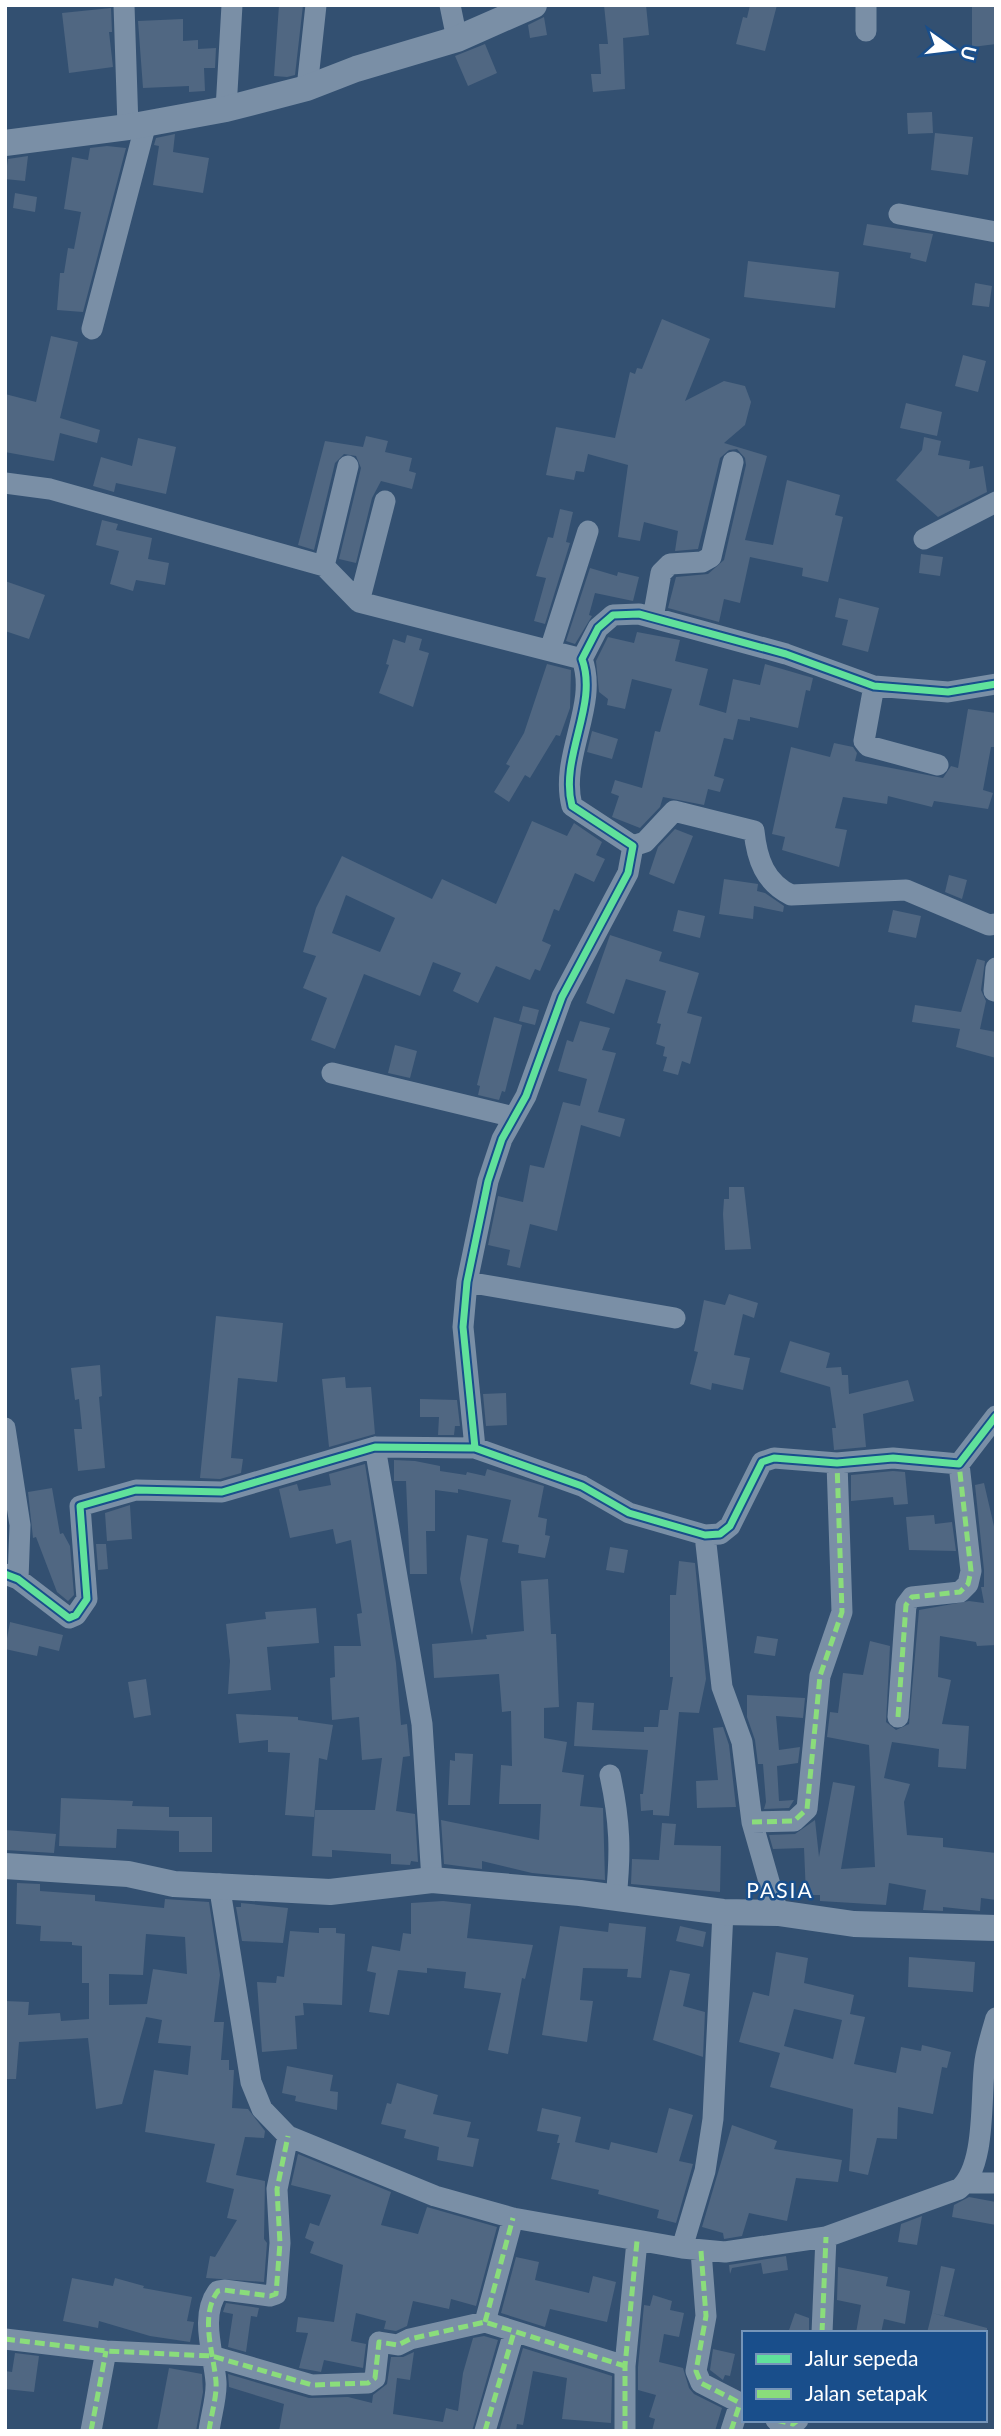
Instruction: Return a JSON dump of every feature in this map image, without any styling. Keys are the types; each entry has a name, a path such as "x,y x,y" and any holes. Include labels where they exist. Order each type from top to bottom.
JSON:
{"street":[{"path":"92,329 137,125 124,5"},
{"path":"226,108 232,5"},
{"path":"307,88 316,5"},
{"path":"450,5 457,39"},
{"path":"5,143 137,125 226,108 307,88 356,69 457,39 534,5"},
{"path":"866,5 866,31"},
{"path":"899,214 996,232"},
{"path":"653,618 662,573 670,564 702,562 710,557 733,462"},
{"path":"324,566 348,466"},
{"path":"6,486 50,489 324,566 359,602 582,659"},
{"path":"359,602 385,501"},
{"path":"924,539 996,502"},
{"path":"550,650 588,531"},
{"path":"633,846 572,806 570,774 589,677 582,659 598,628 613,615 639,614 786,654 874,686 948,692 996,684"},
{"path":"874,686 864,741 869,746 938,765"},
{"path":"633,846 645,842 674,811 709,818 754,831 756,856 775,887 791,895 906,890 989,925 996,924"},
{"path":"475,1448 463,1354 467,1282 488,1181 497,1151 526,1096 562,998 628,873 633,846"},
{"path":"994,990 996,968"},
{"path":"332,1073 514,1117"},
{"path":"467,1282 675,1318"},
{"path":"898,1717 906,1605 912,1597 960,1592 968,1584 971,1571 959,1464 996,1416"},
{"path":"5,1428 20,1525 11,1576 69,1618 76,1615 87,1599 79,1506 135,1490 222,1492 375,1447 475,1448 582,1486 629,1513 705,1535 720,1534 730,1527 754,1474 762,1462 774,1458 837,1463 894,1458 959,1464"},
{"path":"375,1447 422,1724 432,1880"},
{"path":"752,1822 794,1821 807,1809 820,1676 842,1612 837,1463"},
{"path":"705,1535 722,1687 742,1742 752,1822 778,1913"},
{"path":"610,1775 620,1819 621,1849 615,1898"},
{"path":"5,1866 128,1874 174,1884 219,1884 330,1892 432,1880 615,1898 723,1912 778,1913 854,1924 996,1928"},
{"path":"219,1884 251,2082 262,2109 288,2136 435,2196 513,2218 637,2241 724,2252 826,2236 959,2189 966,2183 979,2143 985,2059 996,2018"},
{"path":"723,1912 713,2119 691,2249 706,2316 696,2371 701,2383 742,2404 731,2431"},
{"path":"209,2431 216,2384 208,2334 214,2296 218,2291 270,2296 276,2294 280,2243 277,2189 288,2136"},
{"path":"966,2183 996,2183"},
{"path":"485,2322 513,2218"},
{"path":"822,2331 826,2236"},
{"path":"625,2431 625,2366 637,2241"},
{"path":"5,2339 106,2351 212,2356 312,2385 368,2384 375,2378 379,2342 398,2345 410,2339 485,2322 625,2366"},
{"path":"485,2431 514,2332"},
{"path":"91,2431 106,2351"}],"building":[{"path":"279,5 303,5 295,75 287,77 274,76"},
{"path":"604,5 646,5 649,35 623,38 625,89 593,92 591,74 601,74 599,44 608,44"},
{"path":"750,5 777,5 765,51 736,44 743,17 747,18"},
{"path":"972,5 996,5 996,44 972,47"},
{"path":"111,8 112,32 109,32 113,67 69,73 62,13"},
{"path":"544,17 547,35 530,38 528,25"},
{"path":"183,19 183,41 198,40 198,49 216,48 215,68 204,68 205,91 189,92 189,86 143,88 138,21"},
{"path":"485,44 497,73 468,86 455,56"},
{"path":"932,112 933,133 908,134 907,113"},
{"path":"935,133 973,137 968,175 931,170"},
{"path":"175,134 173,152 209,158 203,193 153,185 159,146 154,145 156,138"},
{"path":"90,148 126,148 83,312 57,310 60,273 64,273 68,248 74,249 81,212 64,209 72,157 88,160"},
{"path":"28,156 25,181 5,179 8,159"},
{"path":"15,193 37,197 35,212 13,208"},
{"path":"867,224 933,234 926,262 910,258 911,253 863,245"},
{"path":"748,261 839,272 835,308 744,297"},
{"path":"975,283 992,286 989,307 972,305"},
{"path":"662,319 710,339 685,401 724,381 745,386 751,402 745,425 724,443 767,456 745,540 773,545 787,480 840,495 835,515 843,517 828,582 802,576 803,568 750,557 740,603 724,599 719,622 668,608 676,577 708,574 724,560 746,465 745,458 737,449 729,450 720,458 698,549 675,551 678,531 644,522 640,541 618,537 628,465 588,454 584,472 576,471 574,480 546,475 556,427 615,438 630,372 635,374 637,368 642,369"},
{"path":"51,336 78,342 60,418 100,430 97,443 60,433 54,461 5,452 5,394 36,402"},
{"path":"963,355 986,361 978,392 955,386"},
{"path":"906,403 942,412 937,436 900,428"},
{"path":"366,436 388,441 385,452 412,458 409,471 416,473 412,489 381,481 372,498 356,563 339,559 361,468 356,456 344,454 335,463 314,550 298,545 325,441 363,447"},
{"path":"924,437 941,441 938,455 970,461 969,469 983,466 987,492 938,517 896,480 922,450"},
{"path":"138,438 176,447 166,494 116,483 114,492 93,486 101,457 132,466"},
{"path":"560,509 573,512 566,542 570,543 545,624 534,621 546,578 536,576 548,537 553,538"},
{"path":"102,520 118,524 116,530 152,538 148,559 169,563 165,585 136,580 133,591 110,584 119,551 96,545"},
{"path":"921,554 943,557 940,576 919,573"},
{"path":"590,568 617,576 618,572 639,577 633,601 595,593 589,615 592,616 575,644 566,641"},
{"path":"5,581 45,595 29,639 5,631"},
{"path":"839,598 879,608 868,652 842,645 848,620 835,617"},
{"path":"637,632 680,640 675,661 708,669 699,705 726,713 733,679 760,685 765,664 813,678 810,691 806,690 798,728 750,717 750,721 738,719 733,740 724,738 714,776 724,779 720,792 708,789 704,805 663,797 660,807 640,828 612,817 619,796 611,793 615,780 642,788 655,731 660,732 672,689 632,679 625,709 607,705 608,699 599,692 596,661 608,637 634,643"},
{"path":"407,635 422,639 419,650 429,653 413,707 379,693 389,665 386,664 393,639 405,643"},
{"path":"547,664 571,670 570,708 560,736 556,735 530,778 525,775 509,802 494,792 510,766 506,764 524,733"},
{"path":"968,709 996,713 996,747 991,747 983,790 993,793 988,809 934,801 932,807 888,796 887,804 843,797 835,828 847,830 839,867 782,850 785,837 772,834 791,747 830,757 834,743 853,747 857,753 855,761 943,778 951,766 958,768"},
{"path":"592,731 618,739 612,759 587,752"},
{"path":"532,821 567,836 574,823 602,842 596,855 605,859 594,882 575,873 559,911 554,909 542,941 551,945 540,971 535,969 530,980 496,966 478,1003 453,991 461,973 433,962 420,996 364,974 335,1049 311,1040 327,998 303,988 316,956 303,952 316,908 342,856 432,899 442,879 496,904","holes":["346,895 395,918 380,952 332,933"]},
{"path":"675,829 693,836 674,884 649,874 658,847"},
{"path":"949,875 967,880 962,899 945,892"},
{"path":"724,879 758,884 757,891 765,893 784,906 783,912 754,906 753,919 719,914"},
{"path":"678,910 705,916 700,938 673,931"},
{"path":"893,910 921,916 916,938 888,932"},
{"path":"610,935 662,952 659,961 699,973 687,1013 702,1017 690,1064 682,1061 678,1075 663,1071 667,1057 663,1056 665,1047 656,1044 661,1024 657,1023 666,991 626,979 614,1014 586,1003"},
{"path":"977,959 985,961 981,990 986,1001 980,1029 996,1032 996,1058 956,1047 960,1029 912,1022 915,1005 961,1012"},
{"path":"523,1006 539,1010 535,1025 519,1021"},
{"path":"494,1017 522,1025 505,1092 502,1091 499,1100 478,1095 480,1086 477,1085"},
{"path":"580,1021 610,1028 602,1050 616,1053 598,1112 625,1119 620,1137 581,1125 557,1231 530,1224 520,1268 507,1265 510,1250 488,1245 498,1196 523,1202 530,1165 544,1168 563,1102 580,1106 587,1079 558,1071 567,1040 573,1042"},
{"path":"395,1045 417,1051 410,1078 388,1073"},
{"path":"729,1187 744,1187 751,1249 725,1250 723,1214 724,1199 729,1199"},
{"path":"729,1294 758,1303 754,1318 743,1314 734,1355 750,1358 743,1390 712,1383 711,1390 690,1384 698,1352 694,1351 704,1300 725,1305"},
{"path":"216,1316 283,1323 277,1382 238,1378 231,1458 243,1459 241,1473 220,1479 200,1478"},
{"path":"790,1341 830,1353 826,1368 841,1367 842,1375 848,1375 849,1394 908,1380 914,1401 863,1414 866,1447 834,1450 832,1428 836,1428 830,1387 780,1372"},
{"path":"100,1365 102,1396 99,1397 105,1468 78,1471 74,1429 82,1429 79,1399 75,1400 71,1368"},
{"path":"345,1377 346,1388 371,1387 375,1434 329,1447 322,1379"},
{"path":"506,1393 507,1425 486,1426 483,1394"},
{"path":"420,1399 457,1400 460,1426 455,1426 454,1435 438,1435 439,1417 420,1417"},
{"path":"394,1460 440,1466 440,1471 466,1475 467,1472 485,1476 487,1469 544,1486 538,1517 547,1519 545,1535 550,1536 545,1558 518,1553 519,1545 502,1542 511,1500 458,1489 458,1493 435,1490 435,1531 426,1531 427,1574 410,1574 406,1481 394,1481"},
{"path":"365,1464 396,1663 401,1725 407,1724 410,1756 403,1757 396,1811 415,1814 418,1862 411,1861 410,1865 391,1864 391,1854 332,1850 332,1857 312,1856 315,1810 375,1810 382,1758 362,1760 359,1717 332,1720 330,1678 335,1677 334,1646 361,1646 357,1614 362,1613 351,1540 336,1544 333,1529 290,1538 279,1489 297,1484 299,1491 331,1485 329,1474"},
{"path":"905,1472 908,1504 894,1505 893,1497 851,1501 851,1475"},
{"path":"984,1483 996,1535 996,1645 977,1646 976,1642 940,1636 938,1677 951,1680 942,1724 969,1726 966,1769 938,1767 939,1749 892,1742 884,1778 910,1784 904,1802 907,1835 943,1838 943,1847 996,1853 996,1900 981,1898 980,1911 943,1907 943,1911 923,1910 926,1890 889,1883 886,1905 820,1901 820,1895 806,1895 804,1848 773,1849 769,1835 795,1834 815,1820 819,1857 833,1782 855,1786 841,1869 875,1867 869,1745 827,1737 830,1712 838,1713 843,1673 863,1675 870,1641 890,1646 886,1722 896,1730 909,1724 919,1610 969,1601 984,1603 981,1587 984,1587 984,1570 975,1485"},
{"path":"52,1488 60,1534 63,1533 70,1546 74,1595 68,1601 57,1592 36,1537 33,1538 28,1492"},
{"path":"130,1505 132,1539 107,1541 105,1513"},
{"path":"934,1515 935,1524 952,1522 956,1551 909,1550 906,1517"},
{"path":"467,1535 488,1539 472,1635 460,1579"},
{"path":"96,1544 106,1544 108,1569 98,1570"},
{"path":"610,1547 628,1550 624,1573 606,1570"},
{"path":"679,1561 695,1563 706,1679 699,1713 679,1712 669,1816 653,1815 653,1810 641,1811 640,1794 643,1794 648,1750 574,1746 577,1702 594,1703 592,1730 644,1732 644,1727 658,1727 660,1710 668,1710 673,1677 670,1677 670,1595 676,1595"},
{"path":"548,1579 551,1634 556,1634 559,1707 544,1708 544,1738 567,1742 562,1772 584,1775 580,1806 603,1808 605,1880 532,1873 482,1861 482,1869 444,1864 441,1820 539,1840 541,1804 499,1804 501,1765 512,1766 511,1711 502,1712 499,1674 434,1678 432,1644 487,1639 486,1635 524,1631 521,1581"},
{"path":"316,1608 319,1643 267,1647 271,1690 228,1694 230,1661 226,1624 266,1619 265,1612"},
{"path":"10,1622 63,1635 59,1651 39,1646 37,1656 5,1649"},
{"path":"757,1636 778,1639 775,1656 754,1653"},
{"path":"146,1679 151,1715 134,1718 128,1682"},
{"path":"747,1695 805,1698 803,1718 776,1716 779,1750 800,1747 798,1763 777,1766 779,1801 794,1800 789,1808 764,1809 766,1802 763,1764 758,1764 755,1740 747,1717"},
{"path":"236,1714 298,1717 298,1720 333,1725 327,1760 319,1758 314,1817 285,1815 290,1753 268,1752 268,1740 239,1743"},
{"path":"723,1727 729,1745 736,1807 697,1808 696,1781 718,1780 713,1728"},
{"path":"455,1753 473,1754 470,1805 448,1805 450,1760 455,1761"},
{"path":"61,1798 133,1801 132,1806 169,1807 169,1817 212,1817 212,1852 179,1852 179,1831 117,1829 116,1848 59,1846"},
{"path":"662,1823 676,1824 674,1845 721,1846 720,1892 631,1884 632,1859 659,1860"},
{"path":"5,1830 56,1834 54,1853 5,1850"},
{"path":"17,1883 40,1884 40,1891 95,1895 95,1901 164,1908 165,1899 209,1902 220,1975 214,2022 224,2022 221,2060 229,2060 229,2070 234,2070 232,2108 248,2109 265,2131 264,2138 245,2137 236,2175 265,2181 264,2239 267,2243 264,2282 206,2278 210,2256 215,2257 237,2220 227,2218 234,2189 206,2182 215,2144 145,2132 154,2070 188,2075 191,2046 158,2043 162,2020 146,2017 122,2104 96,2109 88,2038 19,2042 16,2079 5,2079 5,2001 29,2002 28,2015 60,2013 61,2021 89,2019 89,1983 82,1983 82,1946 72,1945 72,1942 40,1941 41,1926 16,1924","holes":["146,1934 185,1937 187,1974 153,1969 147,2004 109,2005 109,1974 143,1975"]},
{"path":"443,1901 471,1904 467,1938 533,1945 525,1979 522,1978 508,2054 488,2050 501,1993 464,1988 466,1972 427,1968 427,1973 398,1970 389,2015 369,2012 376,1973 367,1971 372,1946 400,1951 403,1933 411,1934 411,1903"},
{"path":"241,1903 288,1908 283,1943 242,1941 236,1907 241,1907"},
{"path":"609,1923 646,1927 641,1978 627,1977 628,1969 583,1968 580,2000 593,2001 587,2042 542,2035 560,1926 608,1932"},
{"path":"680,1926 706,1932 703,1947 676,1941"},
{"path":"319,1928 336,1928 336,1933 345,1934 342,2005 303,2003 304,2015 295,2016 297,2049 262,2052 257,1982 276,1983 277,1976 284,1977 290,1931 319,1933"},
{"path":"776,1952 808,1958 804,1983 854,1995 850,2014 865,2017 854,2064 896,2073 901,2047 921,2051 922,2045 951,2052 947,2068 942,2067 933,2114 898,2107 897,2139 877,2138 868,2175 849,2171 853,2109 770,2087 780,2053 739,2042 753,1992 769,1996","holes":["794,2009 842,2020 833,2059 784,2046"]},
{"path":"909,1957 975,1962 973,1992 908,1987"},
{"path":"670,1970 690,1974 683,2006 705,2012 703,2057 653,2040"},
{"path":"287,2066 333,2075 330,2091 338,2092 337,2110 295,2101 296,2096 282,2093"},
{"path":"397,2083 438,2095 433,2114 471,2122 467,2137 479,2139 473,2167 437,2160 439,2147 404,2138 406,2130 381,2124"},
{"path":"542,2108 581,2117 575,2142 609,2150 611,2142 657,2153 669,2108 693,2115 679,2161 693,2164 676,2223 657,2218 659,2210 598,2194 599,2190 551,2179 560,2143 557,2143 559,2135 537,2131"},
{"path":"732,2125 777,2141 774,2149 842,2160 838,2182 796,2178 787,2221 749,2213 742,2236 724,2239 723,2233 702,2227"},
{"path":"298,2154 391,2192 381,2225 418,2234 427,2207 497,2227 476,2306 451,2299 449,2309 413,2301 407,2326 396,2331 384,2329 386,2321 356,2313 351,2341 366,2344 363,2368 324,2360 321,2372 299,2368 308,2333 296,2332 298,2317 334,2322 343,2265 310,2253 314,2242 305,2238 310,2223 319,2226 331,2195 291,2185"},
{"path":"969,2197 996,2202 996,2225 952,2217 954,2205"},
{"path":"922,2216 917,2245 898,2242 901,2224"},
{"path":"786,2256 788,2270 763,2274 761,2263 732,2268 730,2274 729,2265"},
{"path":"516,2257 539,2262 535,2280 589,2293 593,2276 616,2282 607,2322 550,2309 545,2327 501,2313"},
{"path":"941,2266 955,2269 944,2316 932,2313"},
{"path":"838,2267 888,2277 886,2286 910,2291 905,2324 884,2319 881,2331 856,2331 861,2305 837,2300"},
{"path":"72,2278 113,2286 115,2278 144,2286 143,2288 192,2297 187,2321 194,2322 190,2342 150,2336 99,2321 98,2328 63,2321"},
{"path":"653,2295 672,2301 670,2310 684,2313 679,2337 664,2334 659,2362 683,2368 689,2388 694,2394 722,2408 715,2431 652,2431 655,2419 649,2417 656,2395 638,2390 638,2367 644,2305 650,2306"},
{"path":"226,2303 259,2308 257,2317 251,2316 246,2352 228,2347 233,2314 223,2312"},
{"path":"795,2313 809,2318 809,2331 789,2331"},
{"path":"932,2313 987,2328 987,2331 928,2331"},
{"path":"484,2336 498,2340 472,2431 279,2431 284,2404 229,2387 228,2374 309,2398 348,2397 372,2403 373,2395 387,2384 391,2357 403,2357 414,2352 410,2380 397,2378 393,2414 443,2422 446,2408 458,2411 463,2373 473,2338"},
{"path":"523,2348 612,2376 611,2423 562,2419 567,2378 533,2371 523,2425 517,2424 516,2431 499,2431"},
{"path":"713,2349 735,2354 730,2376 725,2375 723,2380 710,2370"},
{"path":"15,2353 39,2356 34,2392 5,2389 5,2371 12,2372"},
{"path":"169,2368 202,2374 203,2392 196,2431 157,2431"}],"marked path":[{"path":"752,1822 794,1821 807,1809 820,1676 842,1612 837,1463"},
{"path":"898,1717 906,1605 912,1597 960,1592 968,1584 971,1571 959,1464"},
{"path":"209,2431 216,2388 209,2335 209,2312 218,2291 270,2296 276,2294 280,2243 277,2189 288,2136"},
{"path":"485,2322 513,2218"},
{"path":"822,2331 826,2237"},
{"path":"625,2431 625,2366 637,2241"},
{"path":"701,2251 706,2316 696,2371 701,2383 742,2404"},
{"path":"5,2339 106,2351 212,2356 312,2385 368,2383 375,2378 379,2342 398,2345 410,2339 485,2322 625,2366"},
{"path":"485,2431 514,2332"},
{"path":"91,2431 106,2351"},
{"path":"731,2431 740,2403"},
{"path":"784,2422 796,2422"}],"cycle path":[{"path":"475,1448 463,1327 467,1282 488,1181 502,1139 526,1096 562,997 628,873 633,846 572,806 569,788 570,769 586,694 582,659 598,628 613,615 639,614 786,654 874,686 948,692 996,684"},
{"path":"5,1574 18,1579 69,1618 76,1615 87,1599 80,1506 136,1490 222,1492 375,1447 475,1448 582,1486 629,1513 705,1535 720,1534 730,1526 762,1462 774,1458 837,1463 893,1458 959,1464 996,1416"}],"district":[{"name":"PASIA","path":"780,1889"}]}
